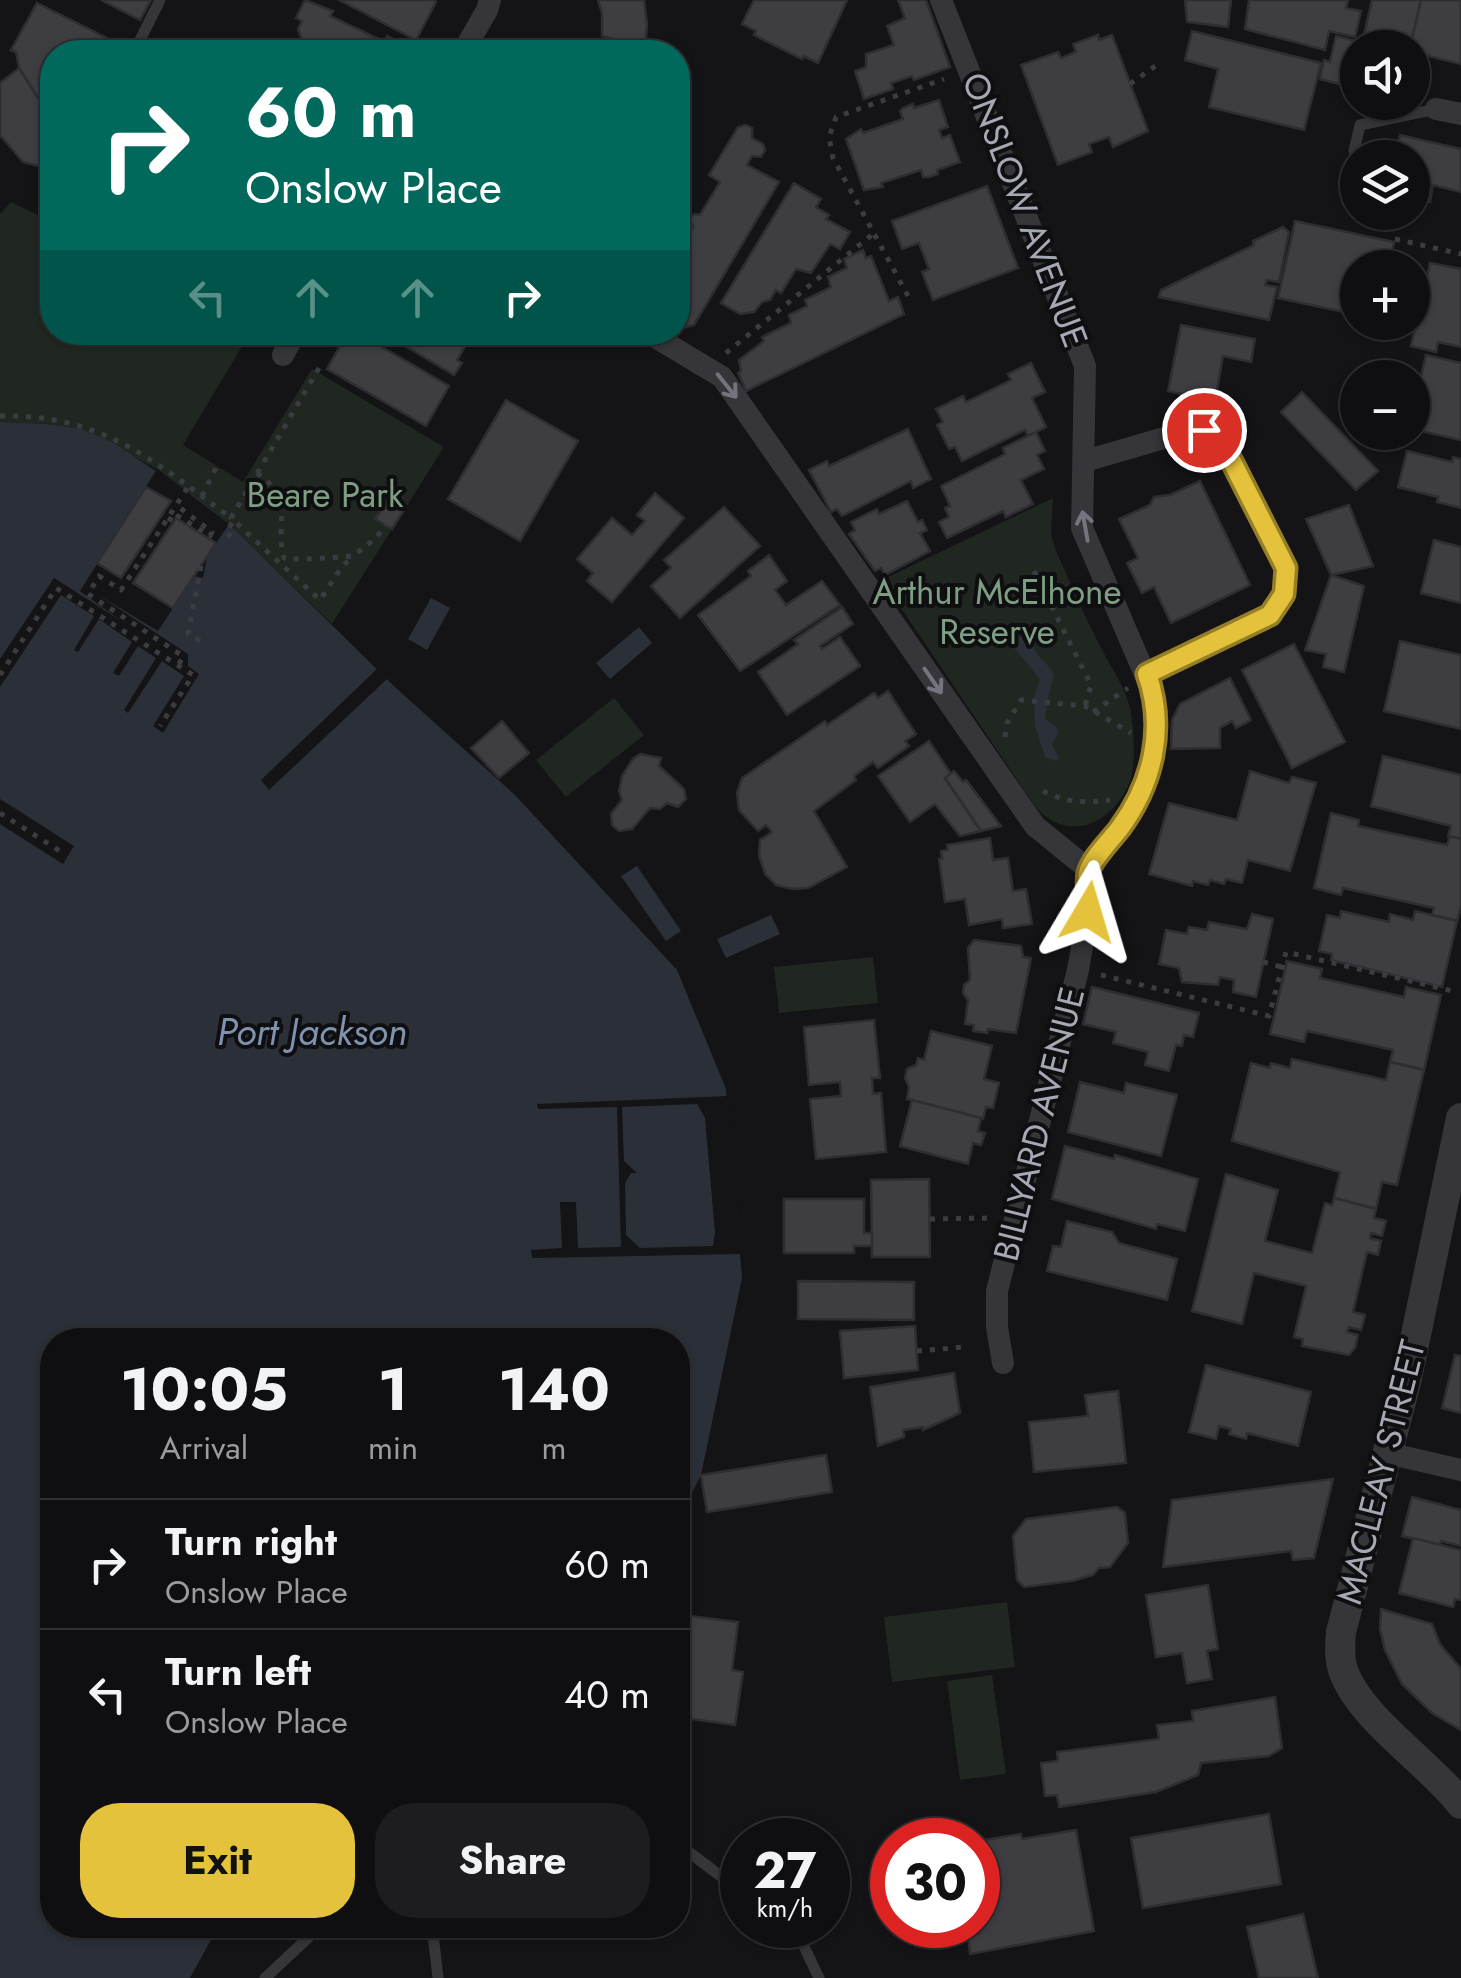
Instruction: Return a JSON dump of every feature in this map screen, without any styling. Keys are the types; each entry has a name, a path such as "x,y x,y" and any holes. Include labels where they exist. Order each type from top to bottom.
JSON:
{"street":[{"path":"470,40 490,0"},
{"name":"ONSLOW AVENUE","path":"942,0 1085,366 1082,528 1153,693 1157,730 1144,783 1132,812 1088,870"},
{"path":"1436,109 1461,114"},
{"path":"283,355 289,345"},
{"path":"669,345 722,377 1035,826 1088,870"},
{"path":"1085,461 1188,431 1204,430 1221,440 1286,568 1284,594 1270,615 1147,674"},
{"name":"BILLYARD AVENUE","path":"1003,1363 997,1291 1078,970 1088,912 1088,870"},
{"name":"MACLEAY STREET","path":"1457,1793 1415,1760 1366,1704 1343,1672 1340,1632 1406,1378 1461,1118"},
{"path":"1387,1453 1461,1470"}],"lane":[{"path":"140,40 160,0"},
{"path":"1357,140 1360,126 1436,109"},
{"path":"690,1853 720,1876"},
{"path":"265,1978 308,1938"},
{"path":"433,1938 438,1978"},
{"path":"805,1948 819,1978"}],"path":[{"path":"1130,84 1161,62"},
{"path":"908,296 833,158 829,138 836,117 971,70"},
{"path":"727,352 874,234"},
{"path":"1395,238 1461,254"},
{"path":"231,537 226,532 232,519 319,368"},
{"path":"0,416 58,419 102,431 142,453 282,560 320,600 341,568 386,526"},
{"path":"202,496 218,466"},
{"path":"258,473 277,491 283,519 282,560"},
{"path":"178,665 184,656 88,594 99,576 121,590 188,487"},
{"path":"168,518 174,522 178,516 209,537 212,532 176,505"},
{"path":"282,560 353,556"},
{"path":"201,566 188,634 206,644"},
{"path":"1034,571 1091,684 1085,706"},
{"path":"0,675 56,588 193,674 160,726"},
{"path":"1007,722 1022,700 1085,706 1154,746"},
{"path":"1093,712 1110,700"},
{"path":"1034,783 1061,800 1083,803 1113,799 1144,783"},
{"path":"0,813 62,853"},
{"path":"1106,976 1269,1016 1286,952 1457,992"},
{"path":"1262,962 1282,966"},
{"path":"930,1219 996,1218"},
{"path":"917,1351 965,1347"}],"green space":[{"name":"Beare Park","path":"11,202 40,216 40,345 243,345 183,445 243,482 312,369 444,447 332,624 229,524 157,469 81,429 0,422 0,214"},
{"name":"Arthur McElhone Reserve","path":"1053,498 1051,535 1056,551 1125,694 1134,738 1132,773 1123,796 1101,818 1075,827 1061,825 1035,806 882,580"},
{"path":"614,698 644,735 566,797 536,760"},
{"path":"873,957 878,1003 779,1013 774,967"},
{"path":"1007,1602 1015,1667 892,1682 884,1617"},
{"path":"992,1675 1006,1774 960,1780 947,1681"}],"water":[{"name":"Port Jackson","path":"0,422 81,429 112,442 229,524 396,688 515,795 677,970 726,1089 742,1278 701,1475 690,1497 690,1328 40,1328 40,1938 212,1938 190,1978 0,1978"},
{"path":"431,598 450,608 427,650 408,639"},
{"path":"639,627 652,643 610,679 596,663"},
{"path":"1015,634 1033,644 1054,675 1045,719 1056,726 1058,733 1052,744 1059,758 1055,761 1045,757 1035,725 1034,696 1040,679 1011,644 1010,637"},
{"path":"637,866 681,931 666,941 621,876"},
{"path":"771,915 780,934 726,958 717,939"}],"pier":[{"path":"157,469 229,524 207,557 203,578 194,576 158,631 95,593 188,654 188,666 199,674 163,733 153,726 184,676 162,661 128,713 124,710 156,658 138,646 119,676 113,673 132,642 99,619 78,652 74,650 94,616 61,595 0,687 0,659 54,578 123,622 80,591"},
{"path":"377,669 387,679 269,790 261,780"},
{"path":"0,799 74,846 63,864 0,824"},
{"path":"727,1096 740,1254 532,1258 531,1250 562,1248 560,1202 576,1202 578,1248 621,1247 617,1107 538,1109 537,1104","holes":["697,1104 705,1118 713,1246 640,1248 626,1235 625,1183 631,1173 637,1173 624,1161 622,1107"]}],"building":[{"path":"101,0 151,0 140,20"},
{"path":"305,0 333,11 330,16 381,40 300,40 302,21 296,18"},
{"path":"339,0 433,0 436,2 416,40"},
{"path":"598,0 644,0 646,40 602,36"},
{"path":"754,0 847,0 818,63 754,35 756,31 742,24"},
{"path":"898,0 926,0 950,67 914,80 912,76 891,83 893,89 864,99 855,71 866,67 866,54 894,45 887,26 905,18"},
{"path":"1185,0 1231,0 1228,27 1187,22"},
{"path":"1249,0 1348,0 1346,8 1361,11 1357,30 1329,31 1325,50 1245,29"},
{"path":"1372,0 1421,0 1414,30 1365,30"},
{"path":"1421,0 1461,0 1461,64 1430,56 1430,30 1414,30"},
{"path":"37,3 111,40 40,40 40,101 19,68 16,52 11,50"},
{"path":"1192,31 1321,63 1304,130 1209,107 1218,69 1185,60"},
{"path":"1098,35 1099,40 1112,35 1148,131 1113,147 1109,137 1089,144 1092,152 1058,165 1021,65 1058,52 1061,58 1076,52 1073,44"},
{"path":"1336,36 1340,37 1340,84 1320,79 1324,60 1330,62"},
{"path":"19,68 40,101 38,166 23,162 0,135 0,83"},
{"path":"939,100 948,127 939,130 942,138 950,135 960,162 929,177 923,177 921,170 881,183 883,187 864,190 846,139 861,129 863,133 903,119 903,108"},
{"path":"738,127 752,128 752,138 763,144 765,150 761,157 752,156 747,165 779,182 690,326 690,217 700,215 720,182 709,175"},
{"path":"1430,142 1461,149 1461,192 1433,185 1430,202"},
{"path":"794,183 821,199 816,207 829,215 826,219 850,232 840,249 830,244 811,273 796,269 781,293 776,290 754,312 740,314 721,303"},
{"path":"987,186 1018,268 933,300 922,272 929,269 919,243 902,249 892,221"},
{"path":"1295,221 1394,242 1392,250 1340,250 1340,311 1278,298"},
{"path":"1283,227 1289,232 1279,282 1267,280 1265,285 1277,287 1269,320 1159,297 1161,290"},
{"path":"863,250 866,258 871,256 889,301 898,297 904,314 746,391 738,373 739,360 764,341 762,337 791,323 789,315 807,306 805,300 831,287 828,277 847,268 844,259"},
{"path":"1430,263 1461,269 1461,347 1438,342 1436,352 1411,346 1412,340 1430,340"},
{"path":"1181,325 1255,339 1251,362 1223,356 1215,401 1168,391"},
{"path":"341,345 378,345 449,386 426,426 327,369"},
{"path":"404,345 466,345 457,360 462,363 454,375"},
{"path":"1426,355 1461,363 1461,440 1430,433 1430,360 1425,360"},
{"path":"1031,363 1045,392 1032,398 1046,427 1028,436 1025,430 962,461 955,447 949,449 937,425 943,422 936,409 963,396 966,402 1011,380 1008,374"},
{"path":"1302,392 1340,432 1340,450 1358,450 1378,471 1356,490 1281,412"},
{"path":"506,400 578,441 520,541 448,499"},
{"path":"908,429 931,479 913,488 911,481 842,516 837,509 831,512 809,470 827,461 829,466"},
{"path":"1036,432 1045,451 1037,455 1044,469 1021,480 1033,504 1006,517 1003,511 947,538 939,522 949,517 945,508 950,506 941,486 1005,454 1003,448"},
{"path":"1407,451 1452,462 1453,457 1461,459 1461,508 1437,502 1438,497 1398,487"},
{"path":"1200,481 1250,585 1171,623 1154,587 1142,593 1127,563 1138,558 1119,519 1150,505 1154,497 1170,495"},
{"path":"146,487 171,501 121,578 97,563"},
{"path":"655,493 684,518 612,602 587,581 593,573 577,559 612,518 632,535 645,521 637,515"},
{"path":"389,497 406,507 392,529 375,519"},
{"path":"907,501 927,530 920,533 930,551 885,575 881,568 875,571 849,534 855,530 851,522 877,509 879,514"},
{"path":"1349,505 1373,566 1331,575 1306,519"},
{"path":"724,507 760,546 680,618 651,586 671,568 664,560"},
{"path":"176,518 216,543 173,608 133,583"},
{"path":"1434,540 1461,547 1461,603 1421,593"},
{"path":"769,555 787,581 775,590 786,605 822,581 840,605 740,671 698,615 751,576 748,571"},
{"path":"1331,575 1364,586 1344,672 1323,667 1326,654 1305,650"},
{"path":"842,607 853,624 820,646 822,649 840,637 860,666 787,715 758,672 798,644 794,640"},
{"path":"1400,641 1461,655 1461,729 1384,711"},
{"path":"1294,644 1345,742 1292,768 1242,670"},
{"path":"1230,678 1251,720 1236,728 1232,721 1220,728 1220,748 1171,749 1172,720 1180,704"},
{"path":"888,691 916,734 905,741 909,746 878,768 873,762 814,811 847,867 808,888 776,885 765,874 759,855 760,840 772,832 766,825 758,831 739,810 737,793 742,778 825,721 827,725 874,693 878,698"},
{"path":"502,721 529,753 499,778 471,748"},
{"path":"929,741 951,774 945,778 981,831 960,836 935,804 910,822 878,776"},
{"path":"640,754 661,758 659,766 684,789 686,799 678,807 667,803 660,809 650,808 632,829 619,831 612,825 611,814 622,800 622,776"},
{"path":"1383,756 1461,775 1461,839 1448,836 1451,826 1371,806"},
{"path":"954,771 963,782 966,780 1001,826 981,831 945,778"},
{"path":"1250,771 1289,783 1292,777 1316,783 1290,871 1248,860 1242,883 1226,879 1224,884 1210,880 1208,885 1193,881 1192,886 1149,874 1169,803 1237,820"},
{"path":"1331,813 1359,820 1358,826 1447,845 1450,836 1461,839 1461,905 1457,921 1432,915 1434,908 1343,888 1341,895 1314,888"},
{"path":"990,838 993,860 1008,858 1013,891 1026,889 1032,924 1003,928 1002,919 969,925 965,899 945,902 941,851 948,850 947,845"},
{"path":"1341,911 1389,922 1390,914 1413,920 1415,911 1457,921 1442,987 1331,960 1332,954 1319,951 1327,915 1340,918"},
{"path":"1252,914 1273,919 1256,997 1233,992 1234,980 1220,977 1218,985 1182,982 1179,968 1159,964 1166,930 1187,934 1189,927 1207,930 1209,922 1247,929"},
{"path":"974,940 1021,946 1023,957 1031,958 1016,1033 973,1031 974,1025 965,1024 968,1000 963,993 970,980 968,948"},
{"path":"1287,961 1322,969 1320,978 1404,997 1406,987 1441,995 1424,1070 1390,1062 1393,1050 1307,1031 1304,1042 1270,1034"},
{"path":"1092,987 1199,1013 1193,1037 1184,1035 1182,1046 1176,1045 1169,1071 1145,1065 1148,1052 1113,1043 1116,1032 1083,1024"},
{"path":"874,1020 880,1078 872,1078 873,1094 881,1093 886,1152 816,1159 810,1099 841,1096 840,1082 809,1085 804,1027"},
{"path":"931,1031 992,1046 984,1079 999,1083 993,1108 986,1107 983,1119 907,1099 907,1069 916,1065 918,1058 924,1060"},
{"path":"1292,1059 1386,1080 1390,1062 1424,1070 1397,1185 1382,1182 1376,1209 1334,1198 1340,1172 1232,1141 1251,1063 1290,1068"},
{"path":"1080,1082 1124,1093 1126,1083 1177,1095 1161,1156 1068,1132"},
{"path":"912,1100 981,1118 978,1131 985,1133 981,1145 973,1143 968,1164 900,1146"},
{"path":"1065,1146 1114,1159 1115,1155 1198,1179 1185,1231 1157,1224 1156,1229 1052,1199"},
{"path":"1226,1174 1278,1190 1265,1241 1312,1253 1325,1203 1332,1205 1334,1198 1376,1209 1374,1218 1386,1221 1382,1236 1371,1233 1370,1238 1381,1241 1378,1255 1367,1252 1353,1312 1365,1315 1361,1330 1349,1327 1347,1332 1358,1335 1349,1355 1302,1346 1303,1339 1294,1337 1306,1286 1254,1273 1242,1324 1192,1311"},
{"path":"929,1179 930,1257 872,1257 871,1180"},
{"path":"784,1199 864,1199 864,1233 872,1233 872,1246 854,1246 854,1253 784,1253"},
{"path":"1067,1221 1112,1232 1119,1243 1177,1259 1167,1300 1047,1271 1053,1246 1061,1247"},
{"path":"798,1281 914,1282 914,1320 798,1319"},
{"path":"915,1326 918,1370 844,1378 840,1331"},
{"path":"1455,1355 1461,1356 1461,1413 1442,1408"},
{"path":"1206,1365 1311,1392 1298,1446 1247,1433 1246,1439 1219,1426 1216,1439 1189,1432"},
{"path":"954,1373 960,1413 923,1430 903,1430 904,1437 878,1446 870,1387"},
{"path":"1118,1391 1126,1463 1034,1472 1029,1422 1088,1416 1085,1395"},
{"path":"826,1455 832,1492 707,1512 701,1475"},
{"path":"1333,1479 1314,1558 1293,1560 1291,1551 1163,1567 1172,1500"},
{"path":"1412,1497 1461,1510 1461,1546 1402,1536"},
{"path":"1117,1507 1125,1513 1128,1543 1110,1567 1072,1581 1024,1587 1017,1580 1013,1536 1026,1519"},
{"path":"1413,1538 1461,1550 1461,1600 1455,1599 1453,1607 1399,1593"},
{"path":"1208,1585 1218,1649 1207,1651 1212,1679 1187,1683 1182,1653 1156,1657 1146,1595"},
{"path":"1381,1609 1432,1624 1440,1644 1461,1669 1461,1730 1432,1713 1402,1684 1385,1650"},
{"path":"690,1616 738,1622 732,1670 743,1672 735,1725 690,1719"},
{"path":"1275,1697 1282,1748 1269,1756 1201,1763 1198,1775 1156,1792 1059,1807 1057,1795 1045,1796 1041,1763 1058,1761 1057,1752 1159,1739 1157,1725 1193,1721 1192,1711"},
{"path":"1269,1814 1281,1884 1143,1908 1131,1838"},
{"path":"1076,1830 1094,1931 970,1954 969,1948 1000,1948 1000,1837 1021,1834 1022,1839"},
{"path":"1303,1914 1318,1978 1259,1978 1247,1927"}],"route":[{"path":"1088,912 1088,870 1132,812 1149,774 1157,730 1147,674 1270,615 1284,594 1286,568 1221,440 1204,430"}]}
